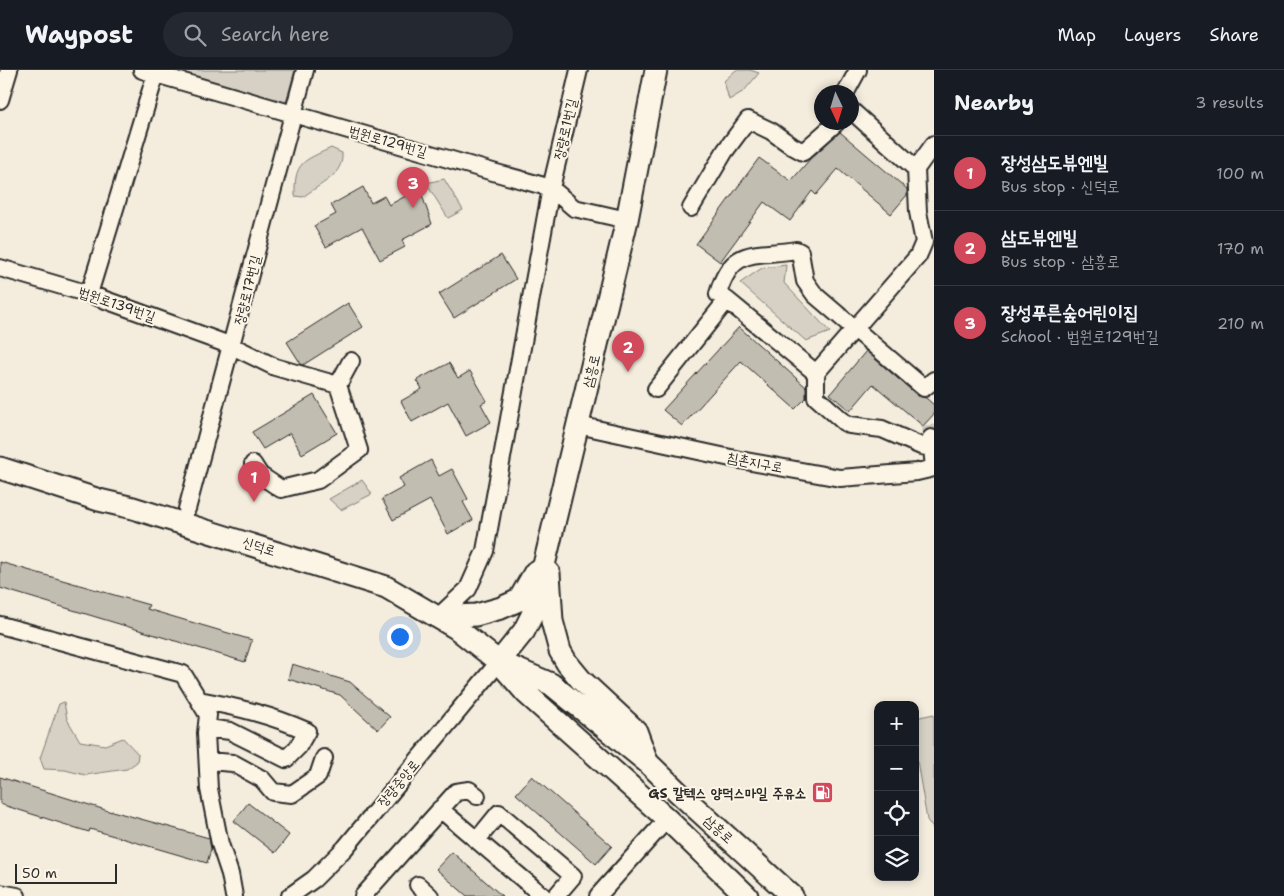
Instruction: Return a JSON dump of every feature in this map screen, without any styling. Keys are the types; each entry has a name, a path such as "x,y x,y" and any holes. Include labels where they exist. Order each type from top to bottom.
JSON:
{"main road":[{"name":"삼흥로","path":"499,662 524,631 532,614 627,220 656,70"},
{"name":"신덕로","path":"0,468 386,587 456,628 499,662"},
{"path":"438,617 476,615 501,608 519,600 548,548"},
{"path":"548,548 552,621 560,651 581,680 636,731 647,762"},
{"name":"삼흥로","path":"499,662 551,684 647,762 792,896"},
{"name":"삼흥로","path":"499,662 527,694 667,819 747,896"}],"street":[{"path":"0,100 9,70"},
{"name":"장량로17번길","path":"188,509 305,70"},
{"name":"장량로1번길","path":"438,617 468,589 484,551 551,188 579,70"},
{"path":"850,85 858,70"},
{"path":"88,294 152,71"},
{"name":"법원로129번길","path":"152,71 551,188 574,208 627,220"},
{"path":"859,117 916,169"},
{"path":"691,208 725,151 748,120 771,130 803,152 828,130"},
{"path":"934,144 916,169 918,212 924,242 918,256 816,373 816,397 844,422 850,425 882,429 921,446 932,443 934,468"},
{"path":"816,373 718,294 722,280 736,261 748,255 796,250 800,252 805,281 815,295 924,388 934,380"},
{"name":"법원로139번길","path":"0,268 88,294 232,346 275,367 338,385"},
{"path":"656,389 727,300"},
{"path":"253,464 260,475 282,489 318,480 359,450 338,385 351,361"},
{"name":"침촌지구로","path":"578,425 740,460 840,478 917,472 934,468"},
{"path":"0,625 183,674 208,715 209,789 220,844 230,874 234,896"},
{"name":"장량중앙로","path":"290,896 314,879 345,848 499,662"},
{"path":"199,700 245,709 282,720 307,731 298,747 286,758 230,731 207,728"},
{"path":"208,761 233,763 262,779 273,792 292,794 318,776 324,758"},
{"path":"363,896 456,792 469,790 477,796"},
{"path":"440,809 543,896"},
{"path":"477,840 499,813 573,876 556,896"},
{"path":"598,896 667,819"},
{"path":"0,893 17,896"}],"shaded area":[{"path":"175,70 295,70 284,109 173,79"},
{"path":"736,70 750,70 759,73 744,91 729,100 724,81"},
{"path":"331,148 342,153 342,161 335,174 303,197 295,196 296,176 302,164 313,156"},
{"path":"444,179 463,210 448,218 426,183"},
{"path":"786,265 784,283 830,332 806,341 740,283 762,268"},
{"path":"362,480 372,494 341,510 329,499"},
{"path":"64,702 67,719 80,741 105,745 123,738 138,754 137,762 127,769 85,775 65,770 44,769 40,758 59,704"},
{"path":"934,714 934,830 927,820 919,773 919,717"}],"building":[{"path":"840,132 907,189 907,195 891,214 838,169 816,195 812,191 790,221 764,202 720,262 696,244 759,158 791,181 811,158"},
{"path":"363,187 371,203 384,196 389,205 415,191 422,195 432,224 402,240 405,247 380,260 362,227 326,247 314,226 336,214 331,205"},
{"path":"501,255 516,279 454,318 439,294"},
{"path":"348,303 363,327 303,365 301,364 287,342"},
{"path":"739,327 806,387 806,398 795,409 741,361 682,426 663,410"},
{"path":"866,351 918,396 926,398 934,405 934,414 923,426 873,384 850,411 830,394"},
{"path":"449,363 458,378 470,371 487,401 481,404 491,422 466,436 448,402 412,422 401,401 422,389 417,380"},
{"path":"314,395 337,433 302,454 290,433 263,449 252,432"},
{"path":"431,460 439,476 452,469 468,499 463,502 473,520 448,534 430,500 393,520 382,499 404,487 399,478"},
{"path":"0,562 149,605 147,609 252,640 245,662 0,588"},
{"path":"292,664 350,682 390,717 378,730 340,695 288,679"},
{"path":"532,776 612,846 596,864 516,794"},
{"path":"0,777 112,812 209,838 211,849 207,863 90,829 89,832 0,804"},
{"path":"248,803 289,835 275,853 234,821"},
{"path":"452,852 502,896 467,896 436,869"}],"tunnel":[{"path":"930,425 931,437"}],"place":[{"name":"장성푸른숲어린이집","path":"413,208"},
{"name":"삼도뷰엔빌","path":"628,372"},
{"name":"장성삼도뷰엔빌","path":"254,502"},
{"name":"GS 칼텍스 양덕스마일 주유소","path":"822,793"}]}
